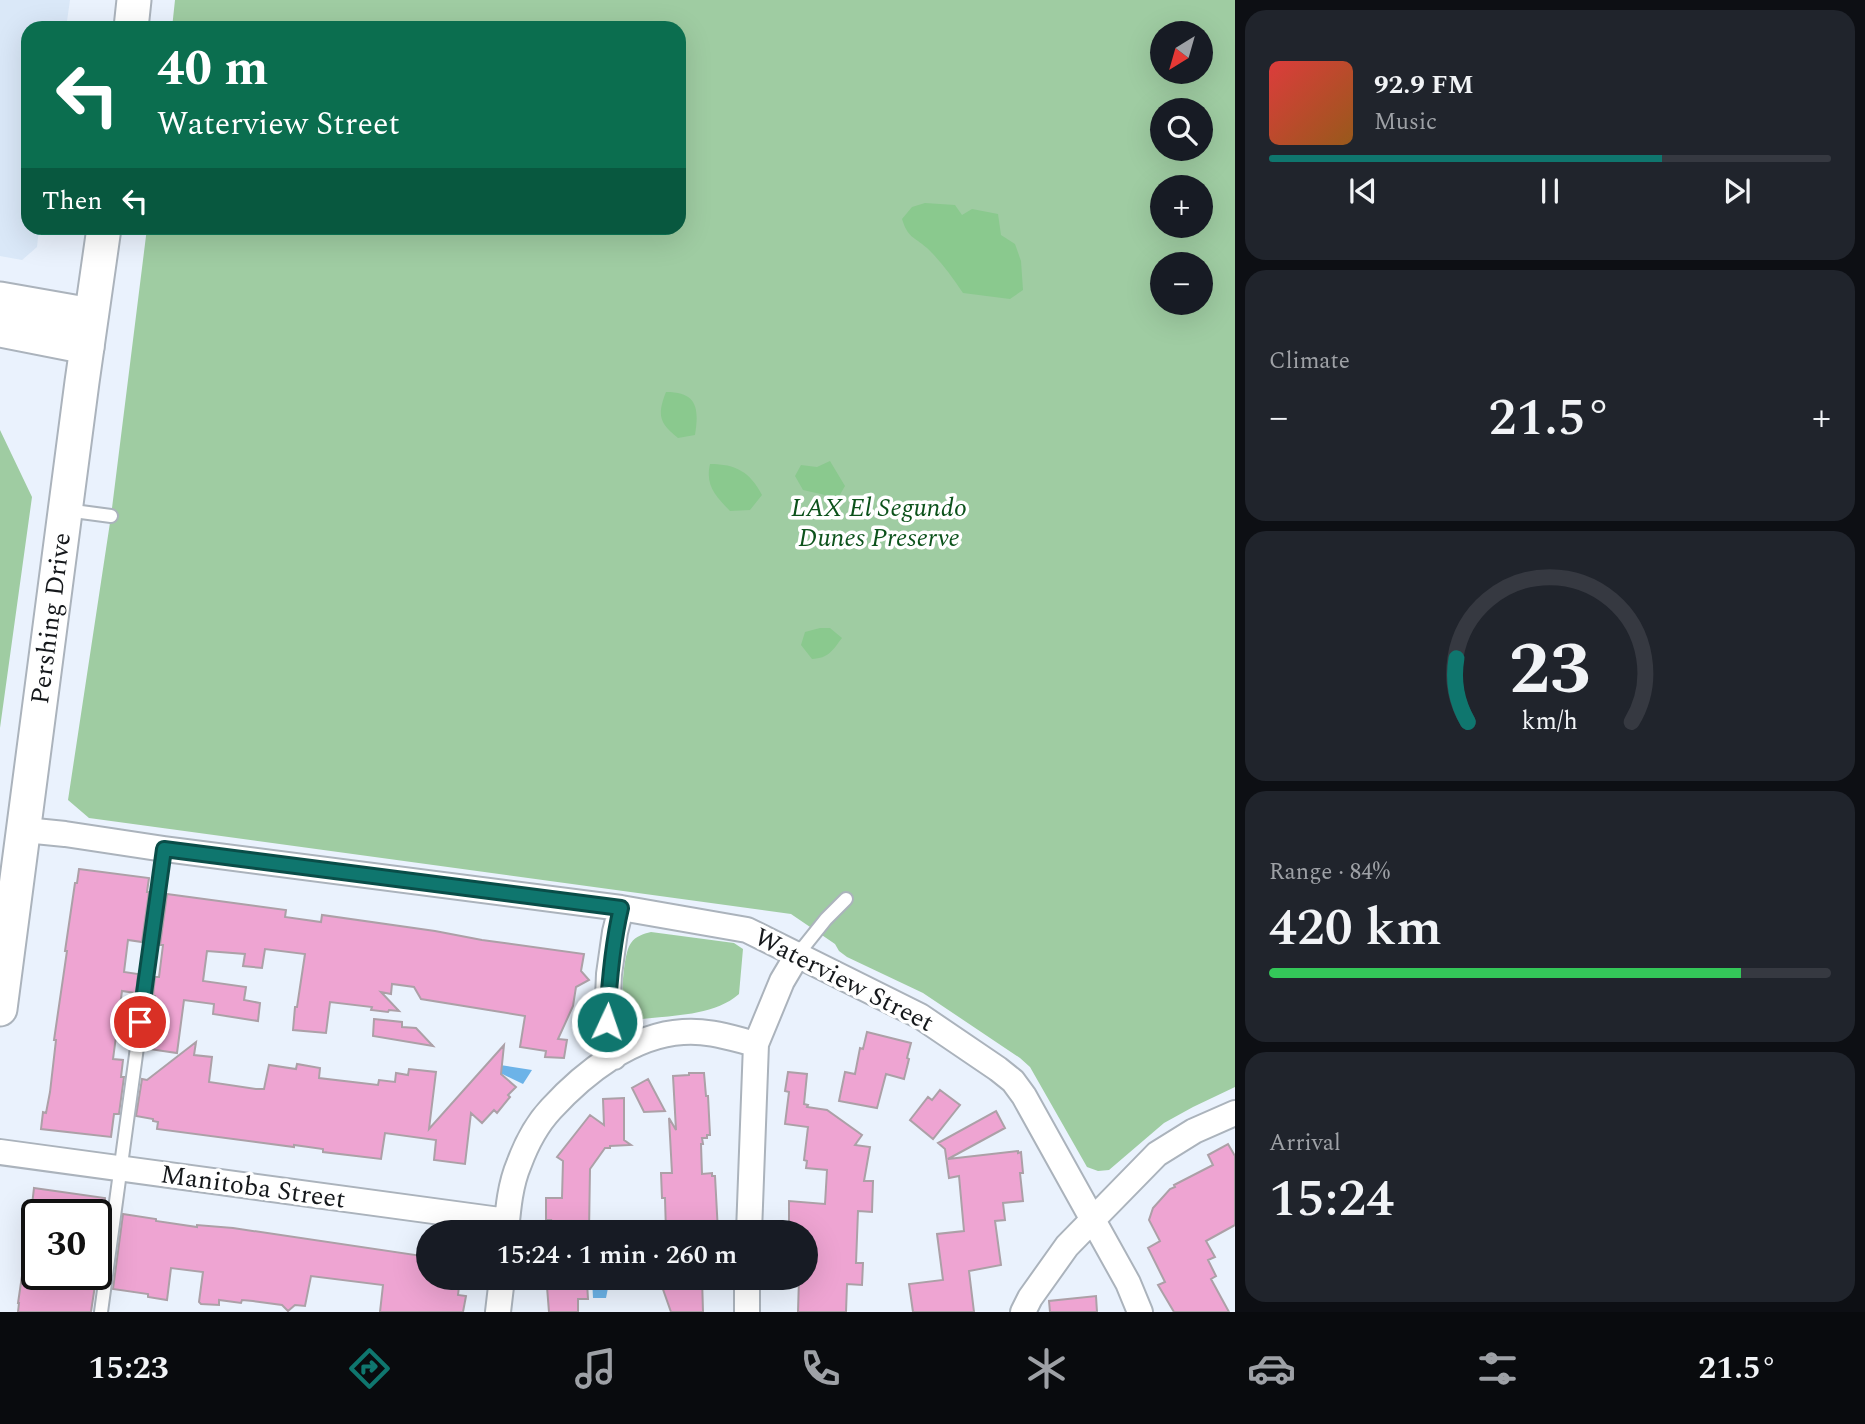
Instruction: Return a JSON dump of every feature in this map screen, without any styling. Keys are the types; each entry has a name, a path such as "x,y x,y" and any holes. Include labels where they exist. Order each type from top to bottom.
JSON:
{"main road":[{"path":"132,21 134,0"},
{"name":"Pershing Drive","path":"0,1009 103,235"},
{"path":"0,299 89,331"},
{"path":"0,330 89,331"}],"street":[{"name":"Waterview Street","path":"24,830 621,908 747,930 920,1016 1013,1082 1024,1096 1093,1219 1128,1283 1140,1312"},
{"path":"614,1057 607,1022 611,964 621,908"},
{"path":"749,1220 756,1044 782,981 798,954"},
{"path":"508,1220 518,1165 531,1137 550,1110 578,1083 614,1057 652,1038 681,1032 707,1032 756,1044"},
{"path":"1023,1312 1067,1246 1157,1154 1194,1131 1235,1113"},
{"name":"Manitoba Street","path":"0,1152 466,1220"},
{"path":"498,1312 501,1290"},
{"path":"747,1290 747,1312"}],"lane":[{"path":"66,510 111,516"},
{"path":"101,1312 164,849"},
{"path":"798,954 846,899"}],"shaded area":[{"path":"0,0 70,0 67,21 21,21 21,235 38,235 37,247 22,260 0,256"}],"green space":[{"name":"LAX El Segundo Dunes Preserve","path":"175,0 1235,0 1235,1087 1164,1123 1109,1170 1098,1171 1087,1167 1030,1067 1020,1058 923,993 847,957 835,944 791,914 89,818 68,800 111,516 146,235 686,235 686,21 173,21"},
{"path":"925,203 955,205 962,215 972,209 998,214 1001,235 1015,244 1021,261 1023,290 1010,299 963,293 937,258 906,230 902,219 912,207"},
{"path":"666,392 685,395 694,404 697,417 695,435 678,438 663,423 661,407"},
{"path":"0,430 32,497 0,728"},
{"path":"830,461 845,486 838,498 803,490 795,476 801,465 817,467"},
{"path":"710,464 735,468 752,480 762,495 750,510 730,511 720,500 710,485"},
{"path":"830,628 842,638 826,655 812,659 801,645 805,632"},
{"path":"651,932 734,943 743,949 739,994 706,1011 642,1019 632,1018 623,1012 623,976 628,948 635,939"}],"water":[{"path":"494,1064 532,1070 523,1084 490,1068"},
{"path":"593,1290 608,1290 606,1298 593,1298"}],"building":[{"path":"79,869 149,878 142,942 128,940 124,972 138,974 136,993 122,991 113,1059 123,1060 121,1077 124,1077 119,1114 114,1114 111,1137 41,1129 50,1092 65,951"},
{"path":"167,894 286,910 285,917 321,922 322,915 584,954 581,971 589,980 576,987 573,1006 558,1039 567,1040 564,1058 545,1057 546,1051 520,1047 525,1016 421,999 414,987 392,984 391,994 381,992 399,1011 371,1010 372,1007 330,1002 326,1033 293,1030 305,954 265,949 262,968 243,966 245,954 207,951 203,981 246,987 244,1000 260,1003 258,1021 213,1014 214,1004 184,1000 177,1053 149,1049 155,977 159,977"},
{"path":"374,1019 402,1022 402,1027 416,1028 433,1046 373,1036"},
{"path":"867,1032 911,1043 904,1079 886,1074 877,1108 839,1101 845,1072 855,1074 860,1048 863,1049"},
{"path":"196,1042 194,1055 212,1057 209,1082 256,1089 264,1089 269,1065 296,1069 297,1064 320,1068 319,1078 378,1085 379,1080 395,1082 396,1073 408,1075 409,1069 436,1072 429,1129 504,1045 501,1074 516,1087 497,1113 494,1110 482,1123 471,1113 465,1164 434,1160 436,1140 385,1133 381,1159 323,1152 323,1149 294,1145 157,1129 158,1122 136,1116 142,1079 147,1080"},
{"path":"788,1072 807,1074 804,1104 808,1105 807,1107 827,1110 862,1135 855,1145 870,1147 864,1181 873,1181 872,1212 858,1211 856,1263 863,1263 862,1285 847,1284 846,1312 798,1312 799,1290 818,1290 818,1220 789,1220 789,1201 825,1204 827,1170 806,1168 807,1161 804,1160 808,1127 785,1124 789,1092 785,1091"},
{"path":"704,1073 710,1135 702,1138 702,1174 712,1173 712,1176 715,1176 717,1220 666,1220 661,1173 672,1173 669,1118 676,1130 673,1076"},
{"path":"648,1079 665,1111 644,1112 632,1088"},
{"path":"940,1090 960,1105 933,1139 910,1120 928,1097 932,1100"},
{"path":"624,1098 624,1140 631,1145 605,1148 590,1169 589,1220 546,1220 546,1198 562,1198 563,1161 557,1157 590,1115 604,1125 603,1099"},
{"path":"996,1111 1005,1128 948,1159 1021,1152 1023,1201 1003,1203 1005,1220 995,1221 1001,1265 969,1271 974,1312 913,1312 909,1284 943,1280 937,1234 964,1231 959,1176 949,1178 945,1149 938,1143"},
{"path":"1228,1144 1235,1156 1235,1225 1206,1241 1215,1257 1208,1260 1216,1276 1211,1279 1229,1312 1174,1312 1158,1285 1165,1282 1148,1248 1160,1241 1149,1220 1153,1208 1174,1185 1213,1165 1208,1155"},
{"path":"34,1188 105,1198 105,1199 33,1199"},
{"path":"123,1214 197,1227 233,1228 416,1255 416,1290 459,1290 458,1295 466,1296 463,1312 380,1312 383,1285 311,1276 305,1306 295,1305 288,1311 282,1305 242,1300 241,1303 219,1300 219,1305 201,1304 199,1302 203,1272 171,1268 167,1300 113,1289"},
{"path":"21,1283 21,1290 94,1290 91,1312 18,1312"},
{"path":"547,1290 587,1290 588,1299 578,1299 578,1312 549,1312"},
{"path":"663,1290 702,1290 703,1312 671,1312"},
{"path":"1096,1296 1097,1312 1050,1312 1049,1301"}],"route":[{"path":"140,1022 164,849 621,908 615,932 607,1022"}]}
